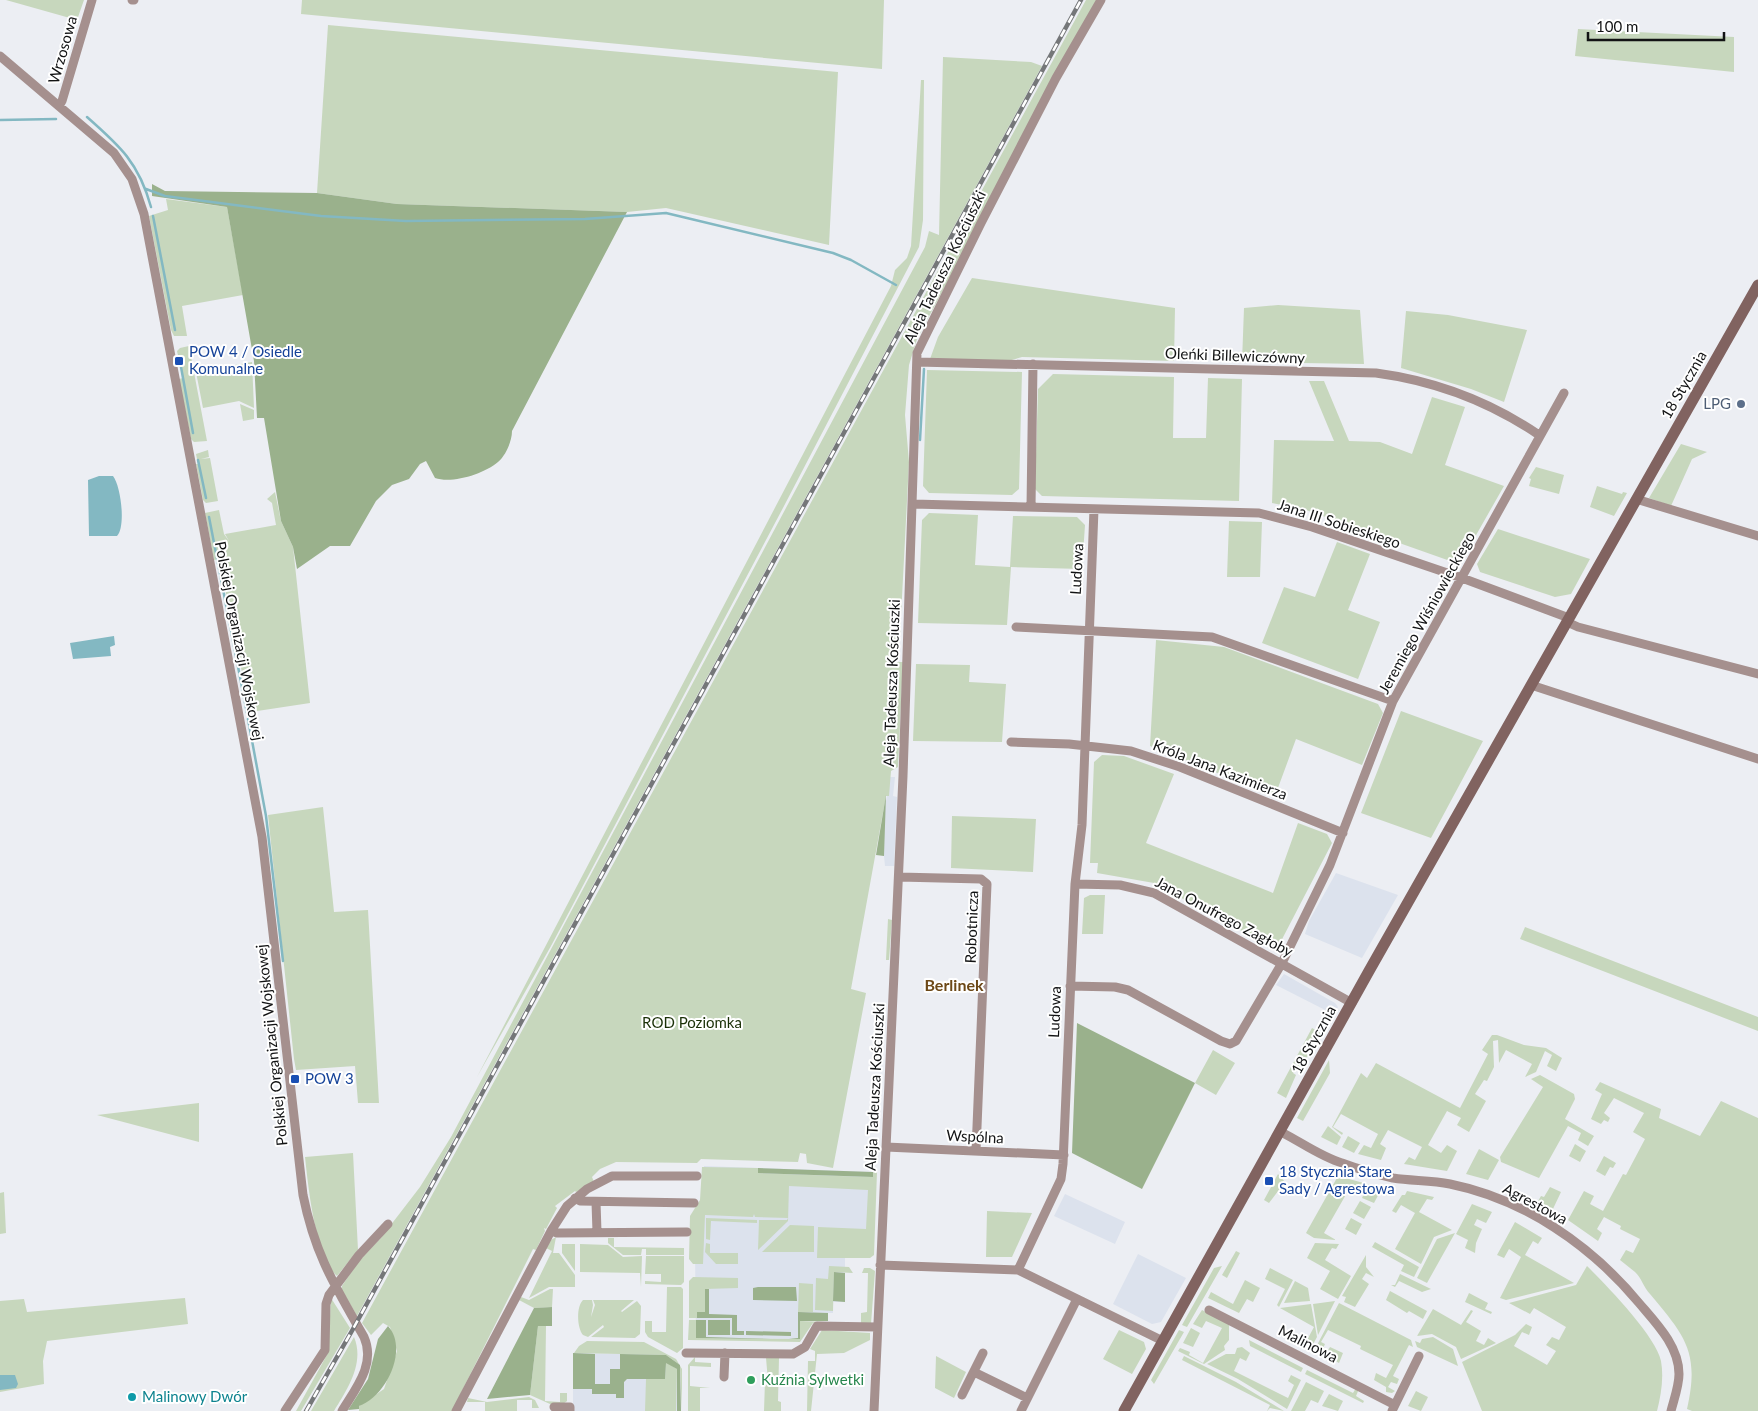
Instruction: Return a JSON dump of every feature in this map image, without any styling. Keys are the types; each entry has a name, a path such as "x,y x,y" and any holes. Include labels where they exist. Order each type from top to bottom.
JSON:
{"main road":[{"name":"18 Stycznia","path":"1124,1411 1531,685 1758,285"}],"street":[{"name":"Wrzosowa","path":"59,106 92,0"},
{"name":"Aleja Tadeusza Kościuszki","path":"874,1411 919,346 932,324 965,253 1056,78 1100,0"},
{"name":"Polskiej Organizacji Wojskowej","path":"0,56 95,135 121,161 136,187 144,214 262,837 303,1195 318,1252 334,1287 364,1337 369,1357 360,1381 342,1411"},
{"name":"Oleńki Billewiczówny","path":"917,362 1376,373 1436,384 1489,404 1539,435"},
{"path":"1031,507 1033,364"},
{"name":"Jeremiego Wiśniowieckiego","path":"1070,986 1115,987 1128,990 1222,1041 1230,1044 1239,1038 1282,963 1330,865 1393,701 1415,658 1462,578 1539,435 1564,393"},
{"path":"1636,500 1758,536"},
{"name":"Jana III Sobieskiego","path":"913,504 1259,513 1285,518 1462,578 1568,620"},
{"name":"Ludowa","path":"1018,1270 1061,1179 1064,1154 1075,884 1082,825 1094,509"},
{"path":"1568,620 1578,627 1758,674"},
{"path":"1016,627 1212,637 1393,701"},
{"path":"1531,685 1758,759"},
{"path":"1011,742 1084,745"},
{"name":"Króla Jana Kazimierza","path":"1084,745 1114,748 1143,754 1343,833"},
{"name":"Robotnicza","path":"898,877 981,879 988,884 976,1151"},
{"name":"Jana Onufrego Zagłoby","path":"1075,884 1120,885 1154,893 1352,1003"},
{"name":"Agrestowa","path":"1281,1132 1339,1163 1393,1178 1449,1184 1487,1195 1510,1204 1552,1226 1592,1253 1635,1298 1668,1340 1674,1353 1679,1374 1671,1411"},
{"name":"Wspólna","path":"886,1147 1064,1154"},
{"path":"468,1411 457,1408 560,1213 587,1188 612,1176 697,1176"},
{"path":"576,1198 580,1201 596,1202 694,1203"},
{"path":"596,1202 597,1232"},
{"path":"285,1411 305,1376 325,1350 326,1304 334,1287 388,1224"},
{"path":"551,1231 687,1232"},
{"path":"880,1265 1018,1270 1163,1341"},
{"path":"1021,1411 1077,1299"},
{"name":"Malinowa","path":"1209,1310 1393,1408 1419,1356"},
{"path":"686,1353 798,1353 805,1347 818,1326 878,1328"},
{"path":"724,1377 725,1353"},
{"path":"962,1395 983,1353"},
{"path":"974,1372 1027,1398"},
{"path":"554,1408 570,1407 570,1411"}],"shaded area":[{"path":"890,777 895,777 893,796 897,797 894,866 885,866 884,813"},
{"path":"1336,873 1398,895 1362,958 1305,934 1309,921"},
{"path":"1284,974 1335,1003 1338,1007 1333,1014 1276,985"},
{"path":"704,1166 873,1172 870,1255 845,1255 845,1302 833,1302 833,1313 828,1313 828,1321 800,1321 800,1339 696,1338 695,1251 703,1222"},
{"path":"1065,1194 1125,1222 1115,1244 1054,1216"},
{"path":"1138,1254 1186,1278 1161,1322 1152,1324 1113,1304"},
{"path":"573,1353 666,1355 680,1365 681,1411 573,1411"}],"green space":[{"path":"6,0 84,0 77,20"},
{"path":"302,0 884,0 882,69 301,14"},
{"name":"ROD Poziomka","path":"1086,0 1098,0 917,339 909,365 905,415 909,462 900,636 891,654 896,658 895,662 903,662 898,767 891,771 889,796 886,796 851,989 866,993 833,1168 807,1163 806,1154 800,1153 798,1162 701,1159 697,1163 616,1162 600,1169 592,1177 594,1182 575,1191 555,1206 557,1208 546,1229 544,1228 545,1231 536,1250 533,1249 452,1411 359,1411 359,1406 384,1389 397,1351 390,1327 383,1323 371,1335 362,1323"},
{"path":"328,25 838,72 829,245 666,208 627,212 397,204 317,193"},
{"path":"1578,29 1734,37 1734,72 1575,56"},
{"path":"943,57 1031,62 1042,66 357,1316 342,1290 342,1286 358,1262 380,1239 420,1187 451,1137 925,247 929,231 939,235"},
{"path":"921,80 924,80 923,220 919,247 551,946 477,1077 891,286 895,270 907,258 911,246"},
{"path":"152,184 165,191 317,193 397,204 627,212 512,431 504,456 492,466 476,474 450,480 435,478 426,461 420,464 409,479 392,485 376,501 350,546 330,546 297,569 293,547 281,521 264,418 257,418 254,361 227,207 152,196"},
{"path":"166,199 227,207 243,295 182,306 187,336 174,336 171,330 149,216 168,210"},
{"path":"972,278 1175,308 1174,361 1022,357 1008,361 930,359 938,337"},
{"path":"1278,305 1360,310 1364,364 1242,362 1244,308"},
{"path":"1406,311 1448,315 1527,330 1504,402 1471,389 1401,368"},
{"path":"189,346 207,441 194,442 191,439 179,379 183,378 177,351 180,348"},
{"path":"252,362 254,408 239,401 203,408 196,372"},
{"path":"927,370 1022,372 1019,489 1012,495 929,493 923,486"},
{"path":"1053,374 1174,377 1173,438 1206,438 1208,378 1242,379 1239,501 1042,496 1035,489 1038,389"},
{"path":"1309,381 1324,381 1349,441 1380,442 1412,454 1432,397 1465,407 1445,465 1504,486 1463,558 1453,562 1306,510 1272,503 1274,440 1334,441"},
{"path":"240,404 254,410 254,419 243,421"},
{"path":"1681,444 1707,452 1692,459 1671,506 1649,498"},
{"path":"208,450 209,457 201,459 210,458 218,501 206,503 203,500 196,464 198,464 196,454"},
{"path":"1536,467 1564,475 1559,494 1529,486 1531,479 1529,478"},
{"path":"1597,486 1622,494 1623,492 1627,493 1614,516 1590,507"},
{"path":"275,492 281,521 293,547 310,703 250,712 219,559 214,560 205,513 219,510 224,534 229,541 225,534 276,525 272,503 267,499"},
{"path":"929,513 978,515 975,565 1010,567 1013,516 1077,517 1085,525 1082,569 1011,567 1007,625 918,623 922,520"},
{"path":"1229,521 1262,522 1260,577 1227,577"},
{"path":"1498,529 1590,559 1571,594 1555,597 1480,572 1477,564"},
{"path":"1337,542 1370,554 1348,610 1380,622 1358,679 1262,643 1284,587 1315,597"},
{"path":"1156,640 1224,647 1378,704 1383,713 1362,765 1296,739 1275,796 1150,746"},
{"path":"916,664 970,665 969,682 1006,684 1002,742 913,741"},
{"path":"1401,711 1483,741 1431,838 1361,813"},
{"path":"1102,755 1124,756 1174,774 1146,843 1273,893 1298,823 1327,834 1332,843 1279,945 1271,947 1154,883 1097,873 1098,863 1090,863 1094,762"},
{"path":"886,795 884,856 876,855"},
{"path":"323,807 334,912 368,910 379,1103 358,1103 355,1066 296,1070 268,815"},
{"path":"952,816 1036,819 1033,872 951,868"},
{"path":"1090,895 1105,895 1103,934 1082,934 1084,898"},
{"path":"888,919 892,920 889,960 886,960"},
{"path":"1525,927 1758,1017 1758,1031 1520,939"},
{"path":"1077,1023 1195,1083 1142,1189 1072,1153"},
{"path":"1312,1028 1323,1034 1298,1070 1295,1069 1293,1073 1296,1075 1286,1098 1277,1093"},
{"path":"1492,1035 1524,1045 1546,1048 1562,1058 1556,1071 1547,1066 1552,1055 1545,1051 1536,1072 1525,1077 1532,1064 1506,1050 1499,1063 1498,1040 1493,1041 1494,1067 1487,1081 1484,1080 1475,1094 1486,1101 1469,1132 1457,1125 1461,1118 1447,1111 1428,1145 1441,1153 1447,1145 1457,1151 1447,1171 1404,1164 1409,1157 1415,1160 1422,1147 1388,1130 1380,1144 1386,1148 1381,1160 1358,1154 1364,1145 1371,1148 1378,1134 1341,1114 1333,1127 1343,1133 1342,1135 1332,1127 1361,1073 1367,1078 1376,1063 1460,1108 1488,1054 1482,1050"},
{"path":"1213,1050 1235,1063 1216,1095 1195,1083"},
{"path":"1329,1060 1330,1073 1303,1121 1297,1118"},
{"path":"1540,1075 1574,1094 1575,1099 1565,1119 1594,1136 1588,1146 1578,1140 1581,1133 1568,1126 1539,1178 1501,1162 1500,1157 1543,1087 1531,1079"},
{"path":"1600,1082 1661,1109 1659,1118 1700,1136 1721,1101 1758,1118 1758,1411 1692,1411 1687,1409 1692,1373 1690,1359 1681,1334 1648,1292 1637,1274 1620,1260 1626,1250 1633,1253 1640,1239 1620,1229 1621,1226 1604,1217 1597,1229 1602,1233 1598,1241 1568,1220 1584,1191 1594,1196 1590,1204 1603,1211 1623,1174 1626,1175 1645,1139 1633,1132 1644,1113 1614,1098 1604,1113 1610,1118 1608,1122 1604,1120 1601,1124 1591,1119 1602,1094 1595,1090"},
{"path":"199,1103 199,1142 97,1115"},
{"path":"1328,1126 1341,1137 1337,1145 1321,1137"},
{"path":"1348,1136 1360,1143 1354,1153 1342,1147"},
{"path":"1575,1144 1586,1151 1580,1162 1569,1156"},
{"path":"1479,1149 1499,1160 1488,1180 1466,1174"},
{"path":"353,1153 358,1250 337,1276 329,1267 318,1238 305,1157"},
{"path":"1604,1156 1616,1163 1613,1168 1610,1167 1605,1176 1596,1171"},
{"path":"702,1167 758,1168 758,1173 868,1177 873,1177 873,1172 877,1172 874,1255 870,1258 817,1258 818,1227 866,1229 868,1190 789,1186 788,1221 758,1250 759,1220 787,1220 788,1218 755,1217 754,1214 753,1217 705,1215 703,1264 693,1264 689,1259 690,1216 700,1200"},
{"path":"758,1168 873,1172 873,1177 758,1173"},
{"path":"1278,1174 1285,1182 1269,1203 1264,1200"},
{"path":"1338,1176 1382,1188 1374,1203 1362,1198 1365,1191 1352,1184 1324,1233 1336,1240 1314,1238 1306,1233"},
{"path":"1550,1187 1561,1192 1552,1211 1537,1203 1541,1196 1544,1197"},
{"path":"1407,1191 1434,1197 1432,1200 1427,1199 1419,1212 1452,1230 1434,1237 1421,1264 1395,1249 1415,1213 1401,1205 1396,1213 1392,1211 1402,1195 1405,1195"},
{"path":"4,1192 6,1233 0,1234 0,1193"},
{"path":"1360,1201 1371,1207 1364,1219 1353,1213"},
{"path":"1472,1204 1492,1212 1486,1223 1477,1219 1474,1225 1482,1229 1476,1243 1475,1253 1465,1248 1468,1240 1456,1234"},
{"path":"987,1211 1032,1213 1012,1257 986,1257"},
{"path":"706,1218 757,1220 757,1223 711,1221 710,1240 706,1239"},
{"path":"1351,1218 1362,1224 1356,1235 1345,1229"},
{"path":"1515,1222 1542,1238 1538,1244 1533,1241 1525,1255 1574,1283 1506,1300 1500,1298 1521,1257 1509,1249 1504,1258 1497,1255"},
{"path":"790,1225 814,1226 814,1252 762,1252"},
{"path":"1455,1233 1427,1283 1417,1278 1437,1239"},
{"path":"556,1237 553,1253 559,1253 575,1275 575,1287 549,1287 529,1298 552,1251 546,1248 551,1240"},
{"path":"608,1238 614,1238 614,1247 684,1248 684,1255 646,1255 646,1249 642,1249 641,1255 623,1255 608,1243"},
{"path":"1375,1242 1419,1267 1414,1277 1401,1271 1404,1265 1372,1247"},
{"path":"706,1243 710,1244 710,1253 738,1253 738,1264 716,1264 705,1252"},
{"path":"1315,1243 1339,1244 1336,1249 1332,1248 1325,1260 1351,1276 1338,1299 1320,1289 1330,1271 1307,1258"},
{"path":"562,1244 575,1244 575,1271 562,1253"},
{"path":"580,1244 608,1245 623,1257 642,1256 641,1287 640,1273 580,1272"},
{"path":"1236,1251 1240,1253 1227,1278 1222,1275"},
{"path":"1366,1255 1366,1267 1374,1277 1366,1273 1362,1279 1369,1284 1355,1307 1344,1302 1346,1297 1342,1296"},
{"path":"646,1256 684,1256 684,1282 681,1285 645,1284 645,1281 661,1282 661,1274 645,1274"},
{"path":"829,1266 849,1267 853,1273 834,1272 833,1311 815,1310 816,1278 828,1279"},
{"path":"1222,1266 1187,1327 1182,1325 1214,1268"},
{"path":"1587,1266 1629,1311 1650,1338 1657,1351 1661,1361 1662,1374 1661,1393 1657,1411 1482,1411 1462,1362 1515,1335 1526,1324 1532,1327 1529,1335 1522,1332 1514,1346 1547,1365 1556,1351 1546,1345 1552,1337 1559,1340 1566,1327 1534,1308 1530,1314 1509,1303 1576,1285"},
{"path":"864,1268 870,1268 875,1271 871,1324 861,1324 861,1313 867,1312 868,1273 862,1273"},
{"path":"1270,1268 1293,1280 1279,1307 1277,1305 1285,1289 1265,1279"},
{"path":"834,1272 845,1273 845,1302 833,1301"},
{"path":"1400,1274 1431,1289 1422,1292 1399,1281 1395,1287 1391,1285 1395,1285"},
{"path":"693,1277 738,1278 738,1288 705,1289 705,1312 697,1312 697,1318 689,1318 689,1281"},
{"path":"1245,1280 1260,1288 1253,1302 1247,1299 1239,1313 1208,1298 1211,1292 1233,1304"},
{"path":"1295,1281 1308,1288 1310,1301 1284,1303"},
{"path":"799,1283 813,1284 813,1312 798,1312"},
{"path":"667,1287 681,1287 683,1289 683,1348 677,1353 648,1337 645,1332 645,1321 652,1321 652,1332 666,1332"},
{"path":"796,1287 797,1301 753,1300 753,1288"},
{"path":"553,1289 552,1307 534,1308 519,1300 521,1297 529,1300"},
{"path":"705,1289 709,1289 709,1314 737,1315 737,1331 744,1331 744,1335 732,1335 732,1318 697,1318 697,1312 705,1312"},
{"path":"1390,1291 1427,1311 1423,1319 1409,1311 1407,1313 1386,1300"},
{"path":"1469,1293 1488,1303 1485,1309 1492,1312 1491,1314 1465,1302"},
{"path":"185,1298 188,1324 47,1341 43,1361 44,1384 0,1392 0,1301 24,1299 27,1312"},
{"path":"331,1298 350,1328 301,1411 296,1411 328,1353"},
{"path":"583,1300 592,1300 591,1317 595,1305 593,1300 634,1300 622,1312 637,1301 641,1306 640,1334 635,1338 591,1337 604,1327 603,1325 588,1337 583,1335 579,1328 578,1318 579,1307"},
{"path":"1335,1301 1318,1335 1313,1304"},
{"path":"1339,1303 1411,1340 1413,1347 1409,1345 1393,1376 1399,1379 1397,1384 1391,1382 1388,1387 1395,1391 1392,1393 1386,1392 1386,1387 1374,1380 1376,1373 1386,1378 1393,1365 1360,1349 1361,1346 1328,1330 1321,1342 1325,1344 1321,1353 1315,1349"},
{"path":"1311,1304 1317,1337 1311,1348 1301,1344 1304,1339 1307,1340 1314,1327 1280,1308"},
{"path":"552,1307 552,1326 538,1326 530,1395 487,1399 534,1308"},
{"path":"1433,1309 1461,1325 1471,1310 1473,1311 1466,1322 1481,1331 1476,1341 1484,1345 1488,1338 1496,1343 1461,1359 1456,1347 1432,1334 1417,1336"},
{"path":"1202,1310 1229,1324 1229,1340 1224,1346 1225,1350 1204,1364 1178,1351 1180,1348 1190,1352 1189,1355 1203,1363 1222,1328 1206,1321 1202,1328 1193,1324"},
{"path":"798,1312 828,1313 828,1321 800,1321 800,1339 789,1339 798,1338"},
{"path":"689,1320 696,1320 696,1338 800,1339 800,1321 828,1322 813,1323 800,1342 688,1340"},
{"path":"696,1320 706,1320 706,1337 771,1339 696,1338"},
{"path":"708,1320 730,1320 730,1335 708,1335"},
{"path":"388,1326 394,1336 396,1347 392,1371 386,1383 369,1401 359,1406 359,1409 348,1410 368,1379 378,1339"},
{"path":"538,1326 546,1326 545,1401 560,1402 560,1393 567,1393 567,1401 563,1404 550,1404 530,1395"},
{"path":"1191,1328 1200,1333 1193,1347 1183,1343"},
{"path":"822,1330 870,1333 870,1340 844,1353 817,1354 811,1411 807,1411 808,1361 815,1361 815,1351 810,1349"},
{"path":"1119,1330 1144,1342 1146,1349 1132,1374 1103,1359"},
{"path":"1179,1330 1184,1332 1154,1384 1151,1380"},
{"path":"746,1331 791,1332 791,1336 746,1335"},
{"path":"354,1337 357,1347 356,1366 344,1394 334,1411 311,1411"},
{"path":"1433,1337 1453,1349 1458,1366 1417,1347 1415,1341 1420,1343 1422,1339"},
{"path":"1249,1340 1303,1368 1301,1372 1250,1346"},
{"path":"587,1341 644,1342 676,1359 679,1364 666,1355 574,1353 579,1346"},
{"path":"1242,1347 1250,1353 1246,1361 1240,1358 1234,1371 1288,1398 1294,1385 1288,1381 1291,1375 1301,1380 1287,1409 1238,1379 1207,1364 1226,1354 1235,1354 1237,1348"},
{"path":"1330,1347 1343,1353 1339,1363 1325,1355"},
{"path":"573,1353 595,1354 595,1384 610,1384 610,1369 620,1369 620,1354 666,1355 680,1365 681,1411 677,1411 677,1369 666,1363 665,1379 627,1379 624,1382 624,1398 616,1398 616,1394 592,1394 592,1389 573,1389"},
{"path":"936,1356 966,1372 954,1398 935,1388"},
{"path":"1184,1356 1236,1382 1284,1411 1270,1408 1267,1411 1270,1405 1182,1360"},
{"path":"695,1357 695,1362 711,1363 711,1367 690,1366 690,1386 710,1388 700,1388 700,1411 688,1411 688,1365"},
{"path":"766,1358 779,1358 778,1401 781,1402 781,1411 764,1411 765,1381 768,1381"},
{"path":"666,1362 677,1369 676,1411 645,1411 646,1379 665,1379"},
{"path":"680,1366 682,1369 682,1411"},
{"path":"1307,1370 1353,1393 1356,1388 1359,1389 1356,1396 1364,1401 1363,1403 1305,1374"},
{"path":"1306,1382 1324,1391 1318,1403 1311,1400 1305,1411 1291,1411"},
{"path":"1416,1391 1428,1397 1421,1411 1408,1406"},
{"path":"1329,1394 1343,1401 1338,1411 1322,1406"},
{"path":"529,1397 535,1400 539,1408 532,1408 532,1400 517,1400 517,1411 485,1411 485,1402 467,1402 468,1398 487,1402"}],"water":[{"path":"99,476 113,476 116,481 122,516 120,531 117,536 89,536 88,480"},
{"path":"114,636 115,645 110,647 111,656 73,659 70,643"},
{"path":"0,1375 15,1375 18,1384 16,1388 0,1390"}],"waterway":[{"path":"87,117 127,156 141,178 151,207"},
{"path":"0,120 56,119"},
{"path":"146,189 165,196 321,216 406,221 585,219 666,213 833,253 851,260 896,285"},
{"path":"153,216 175,330"},
{"path":"179,356 193,433"},
{"path":"920,440 924,369"},
{"path":"198,460 206,498"},
{"path":"209,517 247,713"},
{"path":"248,719 266,816 283,961"}],"railway":[{"path":"306,1411 353,1329 1081,0"}],"place":[{"name":"POW 4 / Osiedle Komunalne","path":"179,361"},
{"name":"LPG","path":"1741,404"},
{"name":"POW 3","path":"295,1079"},
{"name":"18 Stycznia Stare Sady / Agrestowa","path":"1269,1181"},
{"name":"Kuźnia Sylwetki","path":"751,1380"},
{"name":"Malinowy Dwór","path":"132,1397"}],"district":[{"name":"Berlinek","path":"954,985"}]}
